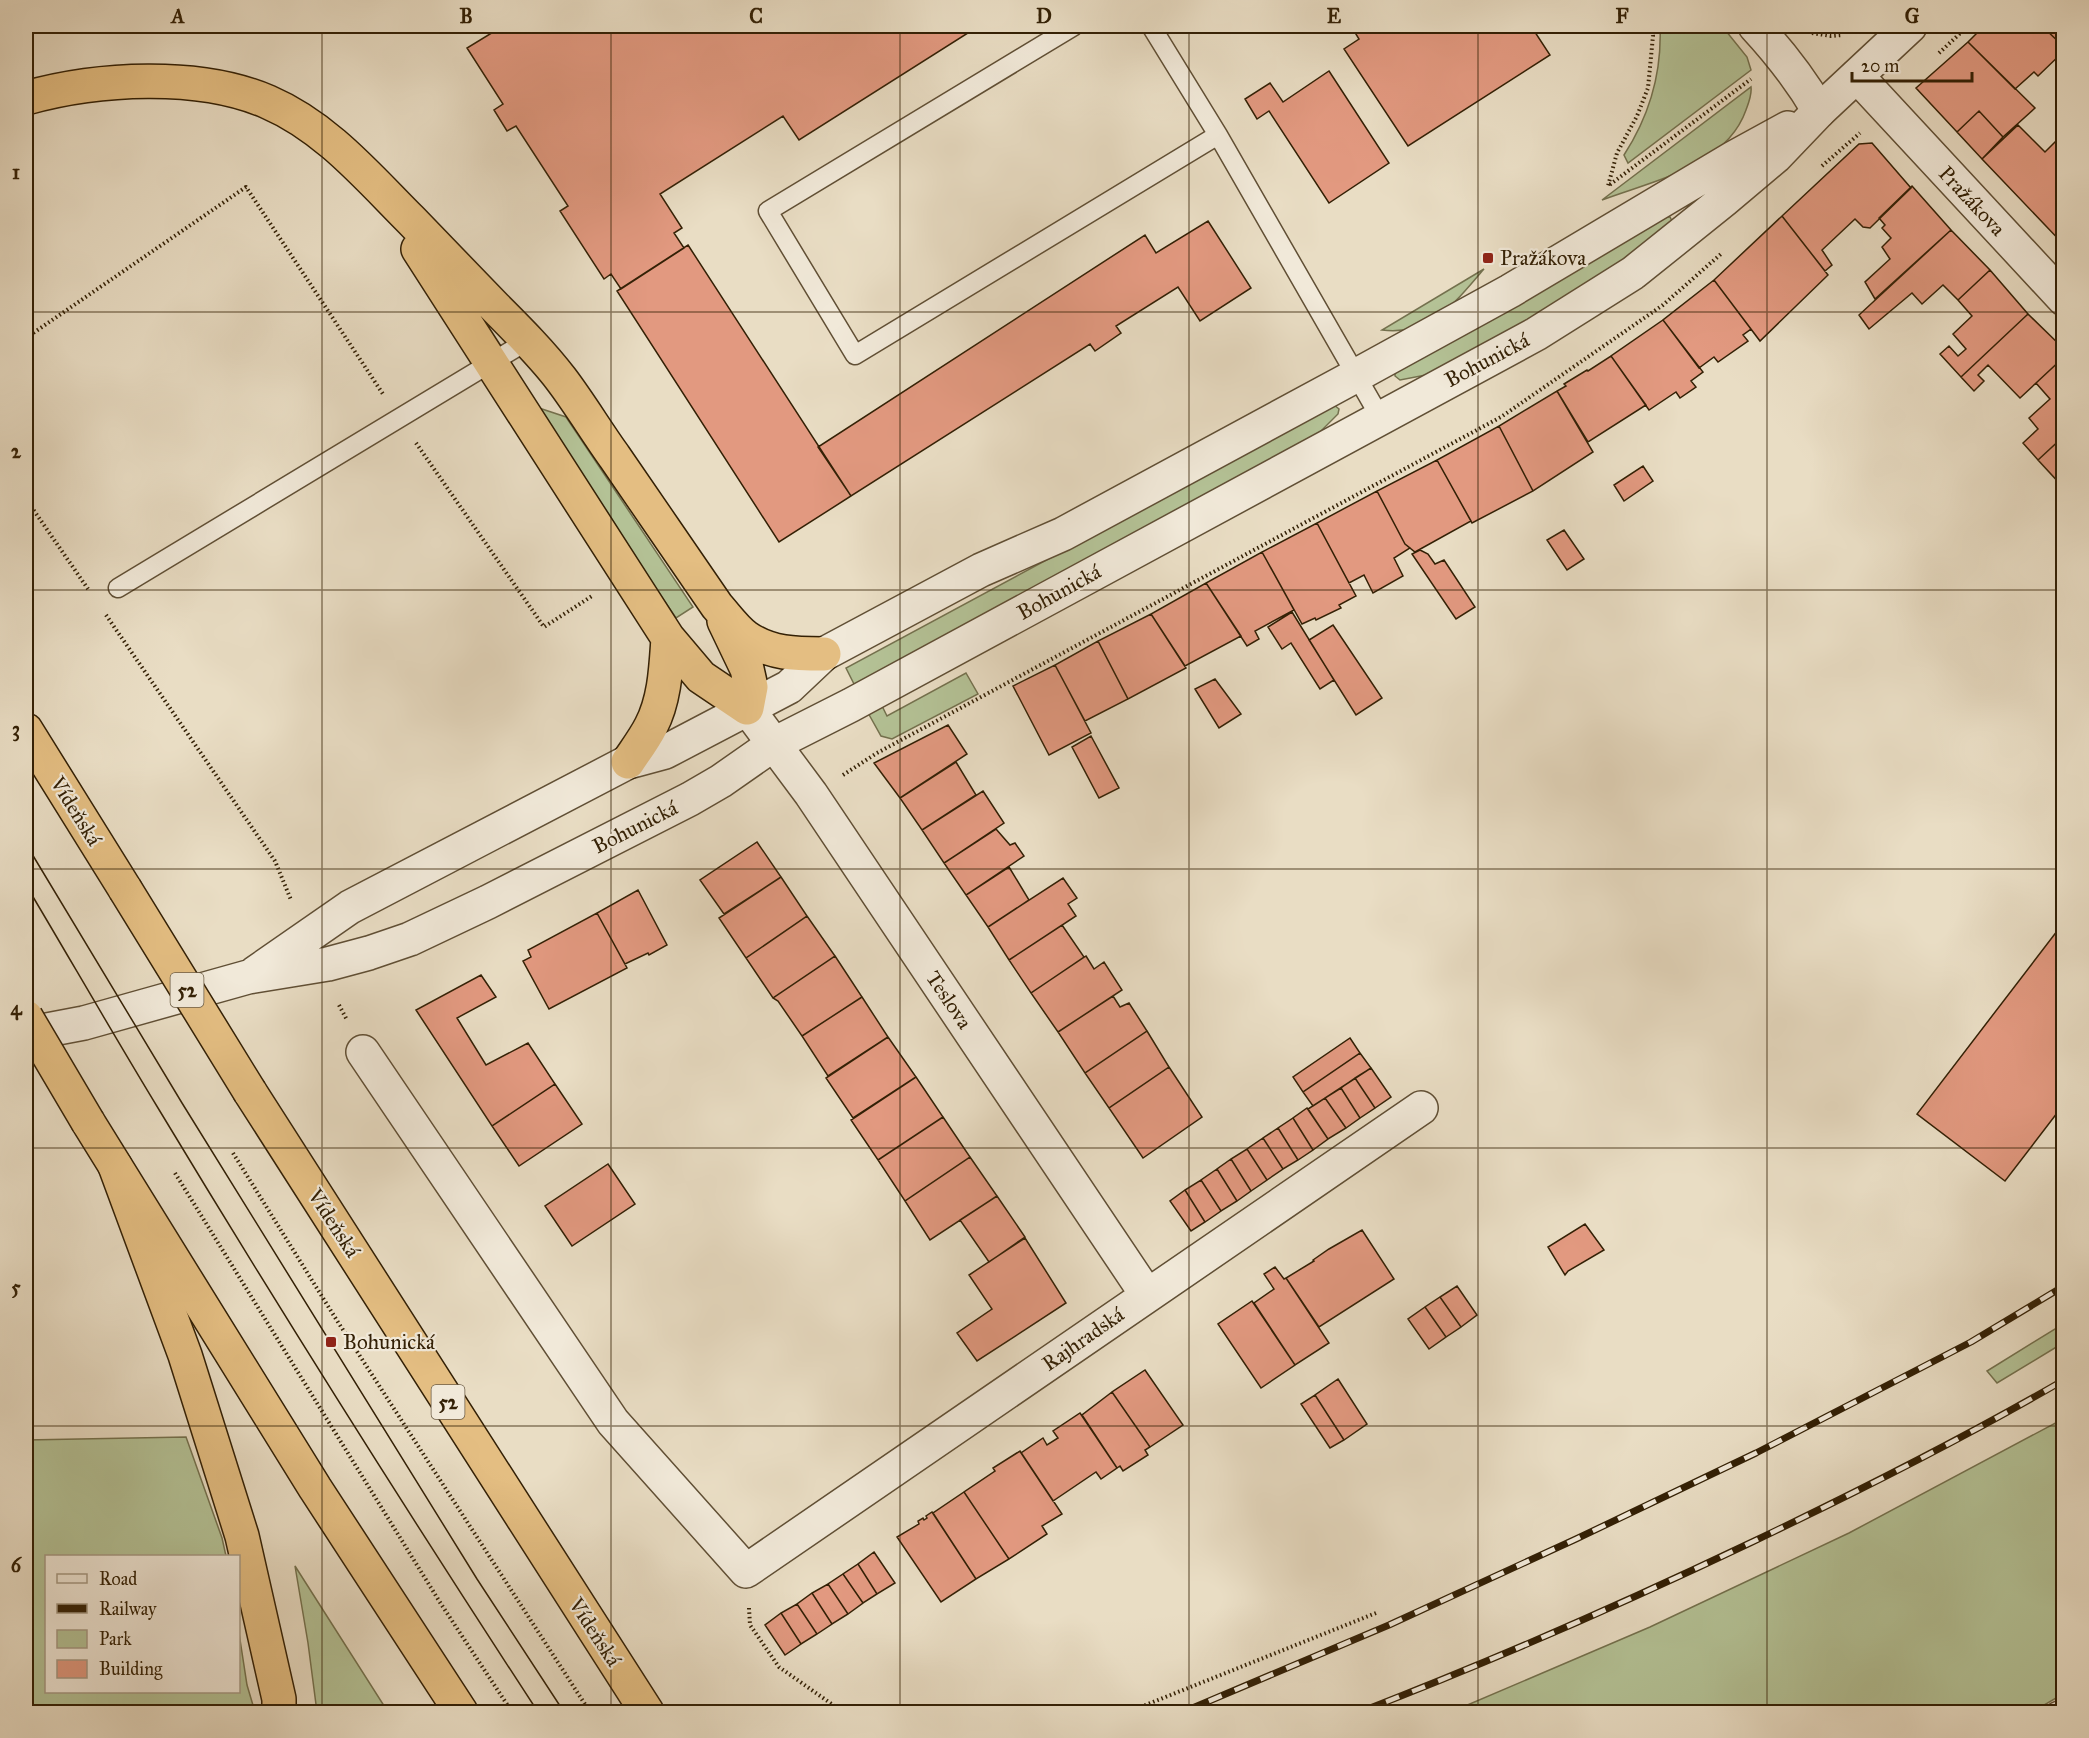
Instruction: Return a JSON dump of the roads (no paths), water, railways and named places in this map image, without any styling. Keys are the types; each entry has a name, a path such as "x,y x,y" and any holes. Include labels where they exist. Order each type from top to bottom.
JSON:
{"highway":[{"path":"26,98 51,91 126,82 197,84 235,91 267,101 292,113 311,126 339,148 378,187 560,378 717,606 746,637 786,654 824,654"},
{"path":"378,187 668,638 700,677 747,708 751,687 747,669 717,606"},
{"path":"628,762 652,725 661,700 668,638"},
{"name":"Vídeňská","path":"26,730 250,1092 647,1713"},
{"path":"26,1017 88,1122 315,1488 461,1713"},
{"path":"115,1166 185,1355 242,1536 279,1698 279,1713"}],"street":[{"path":"1755,26 1782,55 1819,111"},
{"name":"Bohunická","path":"26,1034 84,1023 249,977 328,964 410,939 690,799 721,781 774,744 1536,334 1633,273 1775,157 1819,111 1910,26"},
{"name":"Pražákova","path":"1857,76 2064,299"},
{"name":"Bohunická","path":"249,977 350,907 628,762 665,752 789,687 824,654 981,570 1063,534 1357,375 1510,291 1735,157 1819,111"},
{"name":"Teslova","path":"747,708 811,794 1147,1295"},
{"name":"Rajhradská","path":"363,1052 613,1422 746,1571 1421,1108"}],"lane":[{"path":"1074,26 768,211 855,355 1218,135"},
{"path":"1151,26 1218,135 1380,417"},
{"path":"118,588 527,341"},
{"path":"2055,1713 2064,1708"}],"tram line":[{"path":"26,844 182,1103 477,1579 564,1712"},
{"path":"26,885 251,1260 393,1487 538,1712"}],"railway":[{"path":"1183,1712 1389,1625 1756,1453 1971,1342 2064,1286"},
{"path":"1360,1712 1508,1652 1702,1566 1909,1464 2064,1380"}],"place":[{"name":"Pražákova","path":"1488,258"},
{"name":"Bohunická","path":"331,1342"}]}
